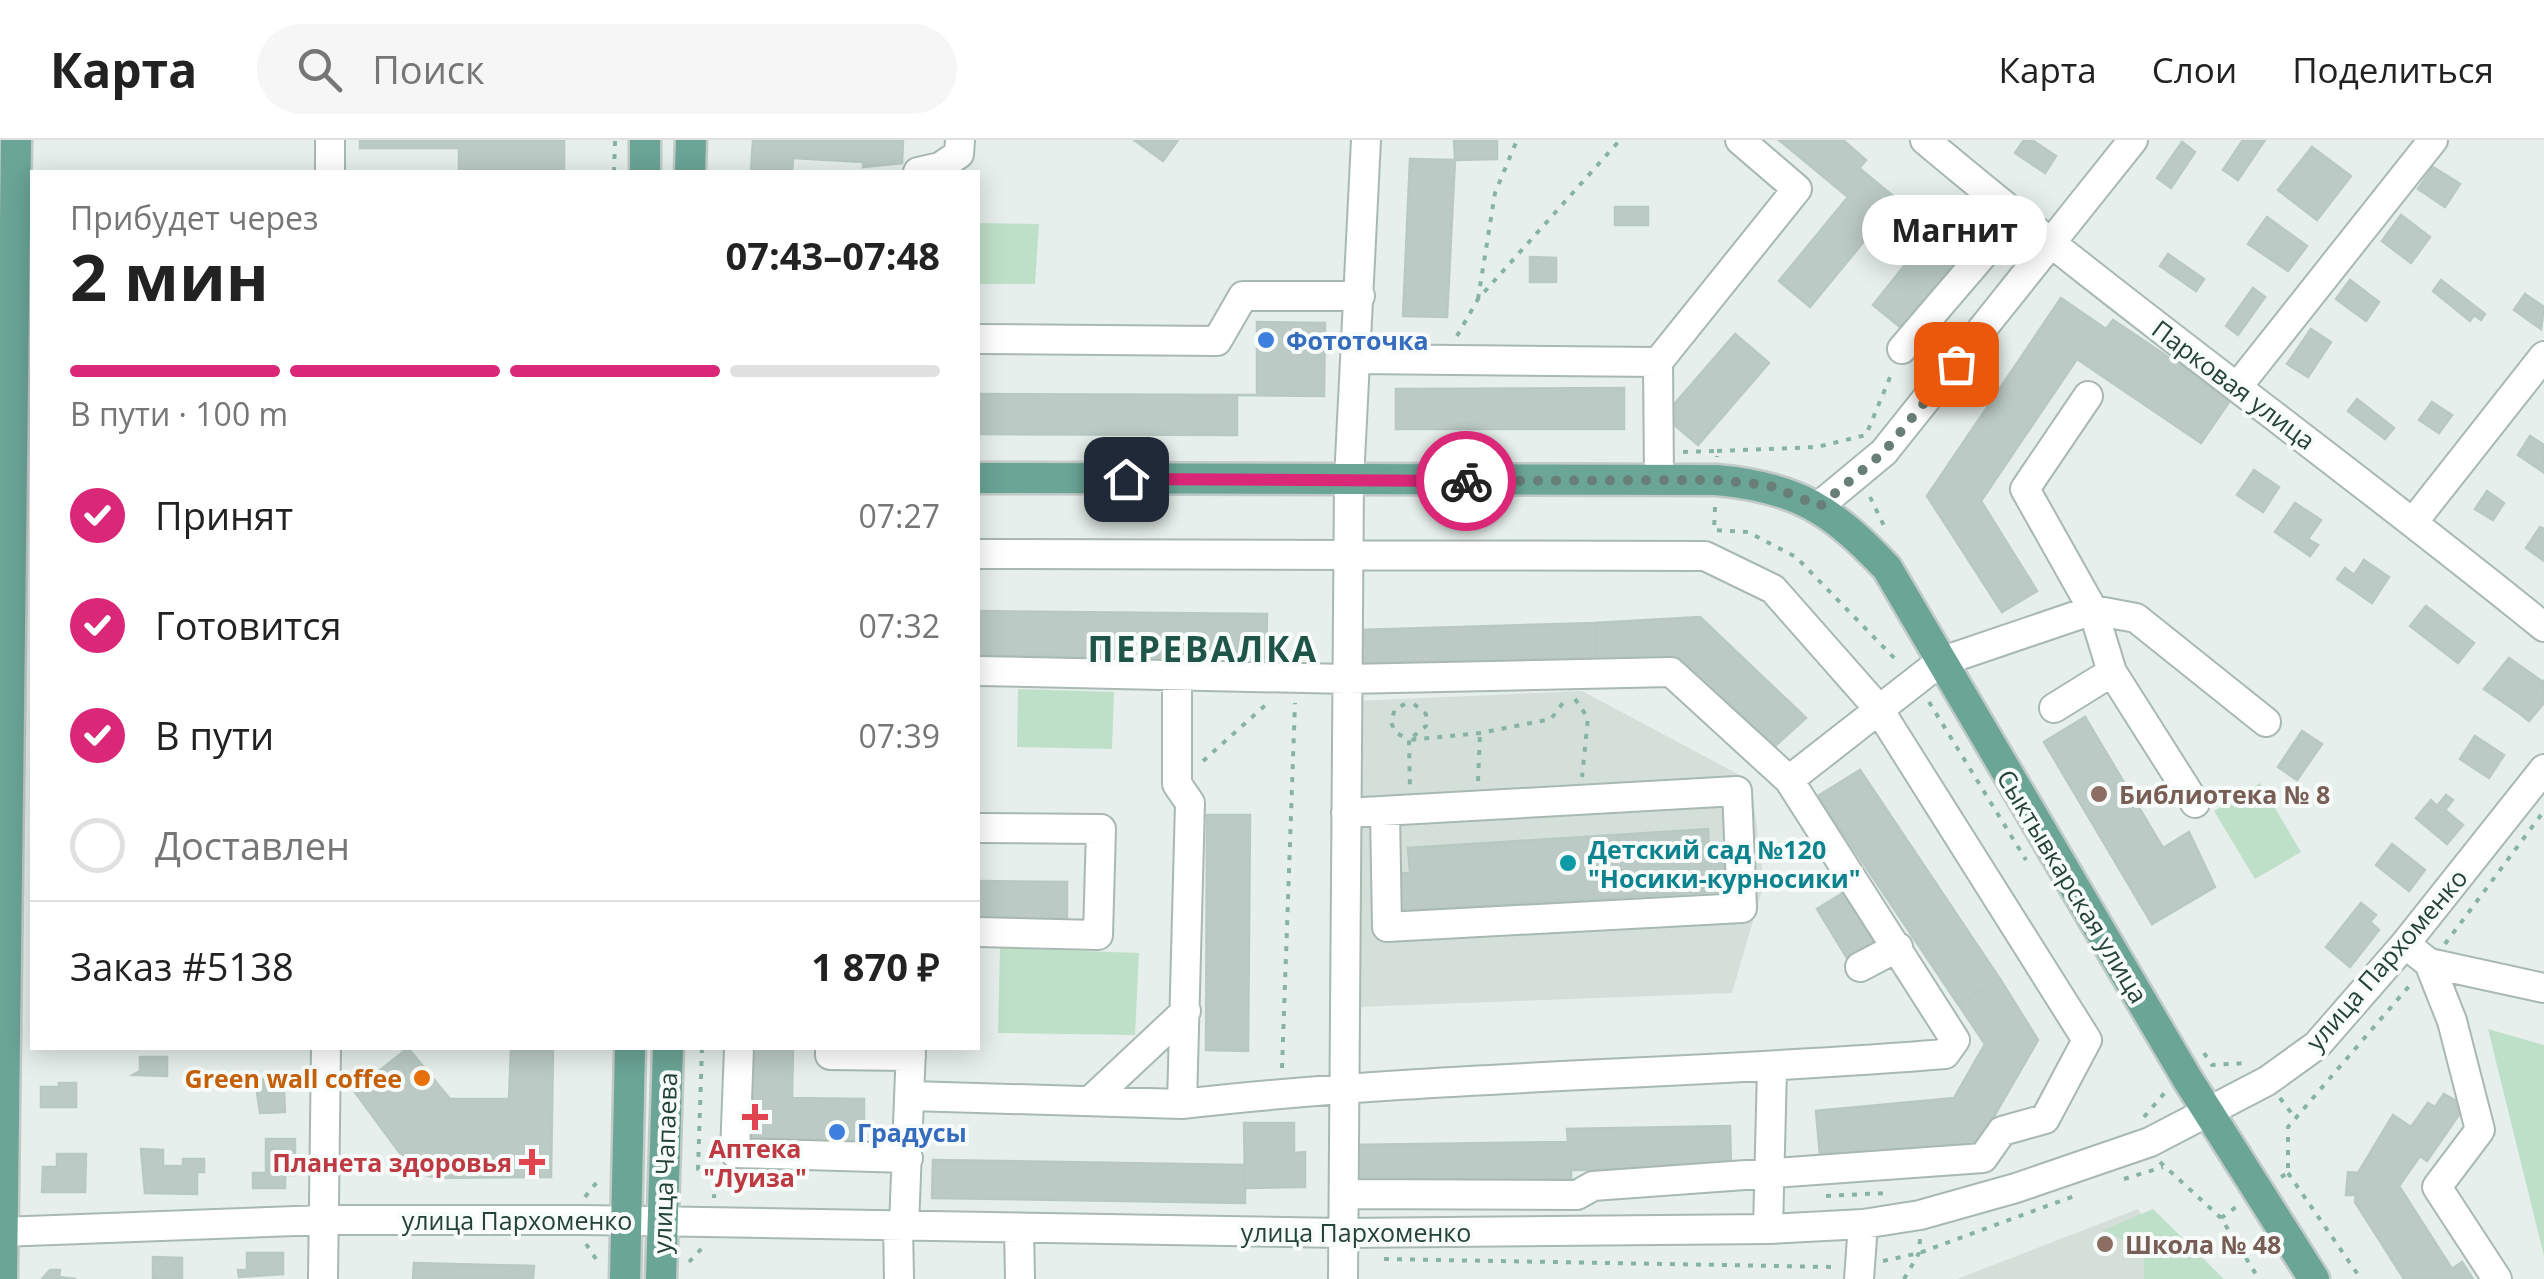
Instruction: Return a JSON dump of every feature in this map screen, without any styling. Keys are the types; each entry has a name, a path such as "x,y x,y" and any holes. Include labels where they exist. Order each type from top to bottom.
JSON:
{"main road":[{"path":"2,1279 15,497 16,140"},
{"path":"645,140 645,170"},
{"path":"690,170 691,140"},
{"path":"980,478 1659,480 1768,485 1820,506"},
{"name":"Сыктывкарская улица","path":"1820,506 1887,568 2257,1192 2314,1279"},
{"name":"улица Чапаева","path":"625,1279 630,1050"},
{"name":"улица Чапаева","path":"668,1050 661,1221 674,1272"}],"street":[{"path":"330,140 330,170"},
{"path":"927,170 940,167 960,154 960,140"},
{"path":"1343,1279 1349,480 1366,140"},
{"path":"1659,480 1658,362 1797,189 1740,140"},
{"name":"Парковая улица","path":"1925,140 2050,246 2414,521 2544,627"},
{"path":"1820,506 2050,246 2134,140"},
{"path":"2238,386 2433,140"},
{"path":"1902,350 2016,216"},
{"path":"980,339 1217,342 1243,296 1360,296"},
{"path":"2414,521 2544,356"},
{"path":"1358,359 1658,362"},
{"path":"2088,396 2025,488 2093,610 2112,672 2195,803"},
{"path":"980,554 1705,556 1774,589 1878,708 2087,1040 2045,1120 2002,1131 1983,1158 1593,1186 1577,1196 1344,1194"},
{"path":"1789,780 1940,662 2093,610 2136,618 2266,722"},
{"path":"910,1096 1182,1104 1281,1093 1772,1068 1945,1054 1955,1040 1789,780 1671,672 1348,679 980,671"},
{"path":"2054,708 2112,672"},
{"path":"1176,676 1177,784 1190,803 1182,1104"},
{"name":"улица Пархоменко","path":"1,1232 324,1220 626,1220 1344,1234 1768,1229 1863,1224 1920,1215 2016,1188 2150,1142 2267,1081 2317,1045 2405,944 2544,769"},
{"path":"1346,813 1737,792 1742,908 1386,927 1385,812"},
{"path":"980,828 1100,830 1098,935 980,932"},
{"path":"2405,944 2429,963 2544,988"},
{"path":"1860,968 1898,947"},
{"path":"2429,963 2452,1021 2480,1130 2437,1187 2497,1279"},
{"path":"1090,1102 1186,1011"},
{"path":"323,1279 326,1050"},
{"path":"739,1050 735,1153 908,1158"},
{"path":"830,1050 830,1055 911,1052 899,1279"},
{"path":"1768,1229 1772,1068"},
{"path":"1859,1273 1863,1224"},
{"path":"1019,1228 1020,1279"}],"path":[{"path":"614,170 615,140"},
{"path":"1478,299 1495,193 1517,140"},
{"path":"1442,361 1478,299 1620,140"},
{"path":"1717,451 1875,443 1902,350"},
{"path":"1877,488 1868,500 1889,534"},
{"path":"1177,784 1296,678"},
{"path":"1281,1093 1296,678"},
{"path":"1409,740 1420,735 1427,719 1422,709 1410,703 1395,709 1391,722 1395,732 1409,740 1480,733 1551,719 1564,700 1575,699 1588,718 1583,777 1565,778"},
{"path":"1478,786 1480,733"},
{"path":"1409,740 1410,792"},
{"path":"2361,1279 2288,1172 2288,1127 2429,963 2544,812"},
{"path":"2202,1048 2212,1065 2252,1062 2296,1118"},
{"path":"702,1050 698,1169 715,1179 714,1203"},
{"path":"2116,1181 2163,1167 2220,1218 2259,1279"},
{"path":"2220,1218 2288,1172"},
{"path":"1859,1273 2085,1192"},
{"path":"674,1272 714,1238"},
{"path":"584,1242 601,1266 601,1279"},
{"path":"1904,1279 1920,1254"}],"shaded area":[{"path":"1582,691 1751,781 1764,883 1732,993 1355,1007 1356,701"},
{"name":"Школа № 48","path":"2138,1209 2186,1279 1957,1279"}],"green space":[{"path":"980,223 1039,224 1035,284 980,284"},
{"path":"1018,689 1114,692 1112,749 1017,747"},
{"path":"2260,783 2301,852 2255,879 2214,811"},
{"path":"1000,948 1139,953 1135,1035 998,1033"},
{"path":"2488,1029 2544,1045 2544,1256"},
{"path":"2153,1209 2224,1279 2144,1279 2144,1251 2103,1230"}],"building":[{"path":"360,140 564,140 564,170 459,170 459,148 360,148"},
{"path":"753,140 903,140 902,163 863,167 863,162 793,158 792,170 751,170"},
{"path":"1134,140 1178,140 1163,161"},
{"path":"1454,140 1497,140 1497,159 1455,160"},
{"path":"1779,140 1843,140 1866,160 1859,168 1898,200 1810,307 1779,281 1848,197"},
{"path":"2024,140 2032,140 2056,156 2045,173 2015,153"},
{"path":"2243,140 2265,140 2238,180 2223,170"},
{"path":"2182,142 2195,152 2171,188 2157,178"},
{"path":"2312,147 2351,176 2317,220 2278,190"},
{"path":"1410,159 1455,160 1447,317 1403,316"},
{"path":"2433,167 2460,184 2445,207 2418,189"},
{"path":"1615,207 1648,207 1648,225 1615,225"},
{"path":"2401,215 2430,237 2411,263 2382,241"},
{"path":"2267,217 2307,246 2288,271 2248,244"},
{"path":"1939,222 1968,243 1961,252 1967,256 1905,331 1873,305"},
{"path":"2168,254 2204,279 2196,291 2160,266"},
{"path":"1530,257 1556,258 1556,282 1530,282"},
{"path":"2350,280 2379,302 2366,321 2336,299"},
{"path":"2441,280 2485,314 2481,320 2474,315 2470,321 2433,291"},
{"path":"2253,288 2265,297 2238,335 2226,326"},
{"path":"2525,294 2544,307 2541,329 2514,310"},
{"path":"2061,298 2106,329 2113,320 2231,399 2201,443 2077,359 1981,501 2037,591 2002,612 1927,496"},
{"path":"1257,322 1325,323 1324,396 1237,395 1237,435 980,434 980,394 1257,395"},
{"path":"2311,329 2331,342 2308,377 2287,364"},
{"path":"1735,334 1769,363 1698,445 1664,416"},
{"path":"1624,388 1624,429 1396,429 1396,389"},
{"path":"2357,399 2394,428 2385,439 2348,411"},
{"path":"2432,402 2452,415 2439,433 2419,420"},
{"path":"2530,436 2544,445 2543,472 2518,455"},
{"path":"2254,470 2279,487 2263,512 2237,495"},
{"path":"2487,491 2504,503 2493,520 2475,509"},
{"path":"2295,503 2321,520 2308,539 2318,545 2310,556 2275,532"},
{"path":"2540,527 2544,529 2544,561 2526,548"},
{"path":"2364,560 2389,577 2372,603 2337,579 2345,568 2354,575"},
{"path":"2426,606 2474,643 2458,663 2410,626"},
{"path":"980,611 1267,614 1266,659 980,655"},
{"path":"1700,617 1806,718 1774,747 1677,658 1596,661 1595,623"},
{"path":"1595,623 1596,661 1359,668 1359,630"},
{"path":"2509,658 2543,682 2519,713 2484,689"},
{"path":"2543,682 2544,703 2529,721 2519,713"},
{"path":"2085,717 2163,848 2189,832 2215,887 2152,924 2044,742"},
{"path":"2302,731 2322,744 2297,780 2278,767"},
{"path":"2475,736 2504,755 2489,778 2460,759"},
{"path":"1860,770 2000,979 1958,1004 1818,796"},
{"path":"2446,795 2453,800 2445,810 2463,825 2447,844 2416,818 2431,800 2437,806"},
{"path":"1207,815 1250,815 1248,1051 1206,1050"},
{"name":"Детский сад №120 \"Носики-курносики\"","path":"1708,829 1709,852 1725,851 1728,891 1395,911 1393,874 1410,873 1408,848"},
{"path":"2392,844 2425,870 2409,891 2376,865"},
{"path":"980,881 1067,882 1067,922 980,922"},
{"path":"1851,888 1881,937 1847,958 1817,909"},
{"path":"2361,903 2376,915 2370,922 2379,930 2350,967 2326,947"},
{"path":"2000,979 2038,1040 1978,1144 1820,1156 1816,1111 1954,1098 1985,1044 1958,1004"},
{"path":"410,1050 450,1099 509,1099 511,1050 553,1050 551,1177 436,1178 413,1171 354,1091"},
{"path":"751,1050 793,1050 792,1098 864,1099 864,1143 749,1140"},
{"path":"140,1057 167,1057 167,1076 133,1075 140,1071"},
{"path":"255,1079 273,1079 273,1089 284,1089 285,1112 260,1113"},
{"path":"59,1083 76,1083 76,1107 41,1107 41,1087 59,1087"},
{"path":"2444,1094 2465,1106 2427,1161 2420,1156 2399,1186 2452,1269 2462,1262 2473,1279 2404,1279 2355,1202 2356,1195 2346,1195 2348,1172 2358,1173 2393,1115 2411,1127 2428,1103 2435,1107"},
{"path":"1244,1123 1294,1123 1294,1153 1305,1152 1305,1187 1245,1188"},
{"path":"1730,1126 1731,1168 1571,1170 1571,1182 1350,1184 1349,1145 1568,1142 1567,1129"},
{"path":"266,1139 295,1139 295,1175 285,1175 285,1188 253,1188 253,1173 266,1173"},
{"path":"141,1149 163,1150 163,1166 183,1166 183,1159 204,1159 204,1172 197,1172 197,1194 145,1193"},
{"path":"57,1154 86,1154 85,1192 42,1192 43,1167 57,1167"},
{"path":"933,1160 1245,1165 1245,1203 932,1198"},
{"path":"247,1253 283,1253 283,1274 239,1277 238,1270 247,1270"},
{"path":"153,1257 182,1258 182,1279 153,1279"},
{"path":"414,1263 534,1266 533,1279 413,1279"},
{"path":"50,1270 60,1270 59,1277 76,1279 42,1279"}],"way so far":[{"path":"1466,481 1716,480 1768,485 1820,506 1884,452 1956,364"}],"place":[{"name":"Фототочка","path":"1266,340"},
{"name":"Магнит","path":"1956,364"},
{"name":"Библиотека № 8","path":"2099,794"},
{"name":"Детский сад №120 \"Носики-курносики\"","path":"1568,863"},
{"name":"Green wall coffee","path":"422,1078"},
{"name":"Аптека \"Луиза\"","path":"755,1117"},
{"name":"Градусы","path":"837,1132"},
{"name":"Планета здоровья","path":"532,1162"},
{"name":"Школа № 48","path":"2105,1244"}],"district":[{"name":"ПЕРЕВАЛКА","path":"1203,648"}],"route":[{"path":"1126,479 1466,481"}]}
